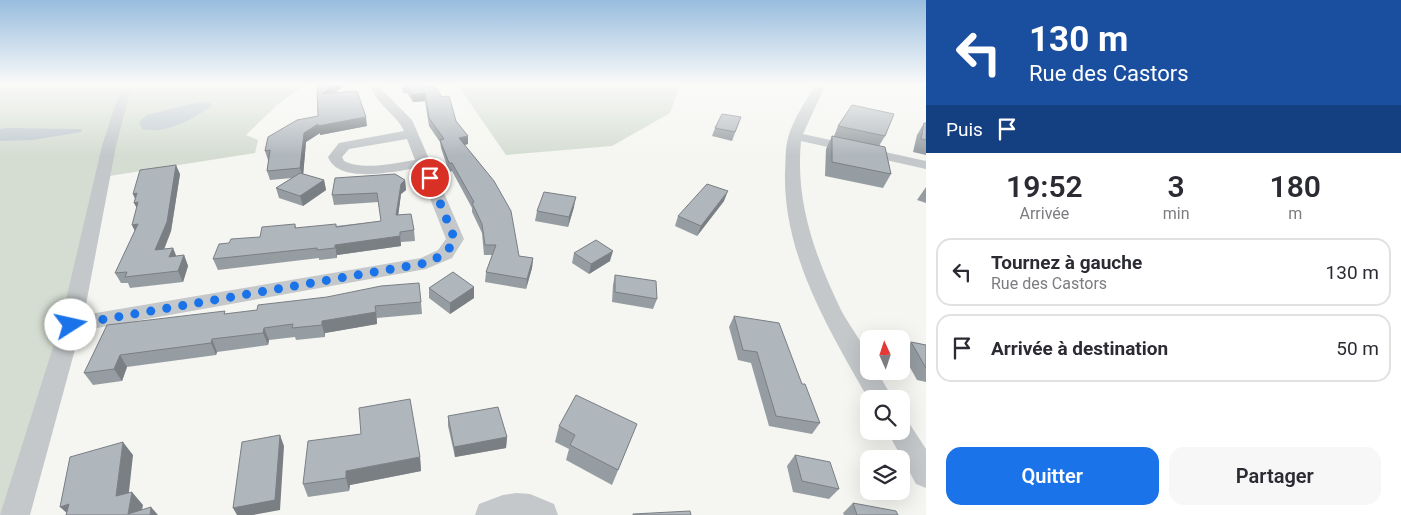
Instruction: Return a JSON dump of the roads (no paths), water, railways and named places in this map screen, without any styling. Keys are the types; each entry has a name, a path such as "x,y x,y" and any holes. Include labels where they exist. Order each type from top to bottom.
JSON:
{"street":[{"path":"15,515 71,325 109,146 120,108"},
{"path":"71,325 426,263 445,254 455,240 406,120 394,108"},
{"path":"809,108 795,136 792,191 798,226 808,256 839,326 876,390"},
{"path":"412,134 344,146 335,157 339,164 346,167 375,170 424,163"},
{"path":"795,136 926,165"},
{"path":"905,440 926,474"},
{"path":"490,515 506,508 523,508 543,515"}]}
